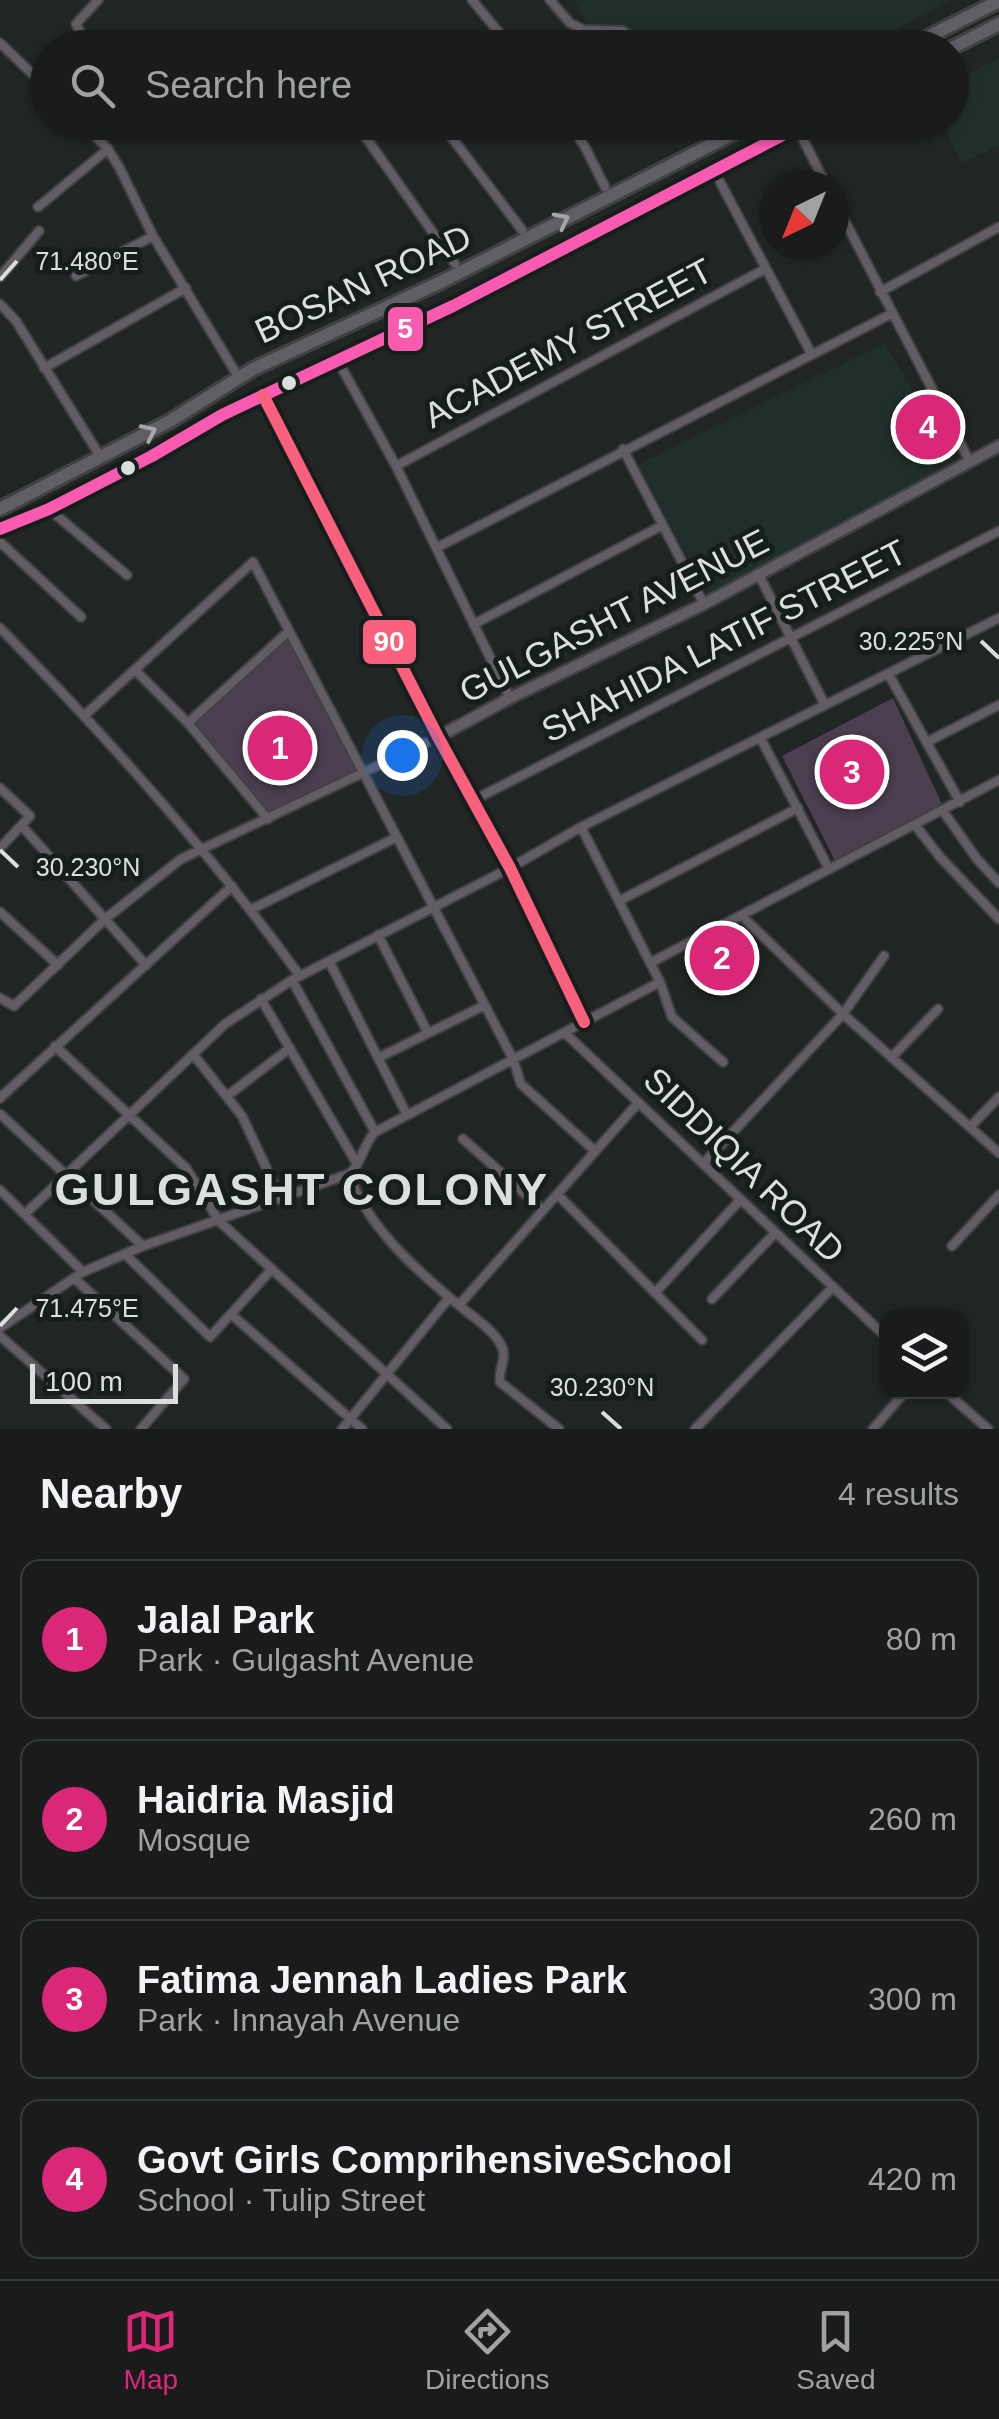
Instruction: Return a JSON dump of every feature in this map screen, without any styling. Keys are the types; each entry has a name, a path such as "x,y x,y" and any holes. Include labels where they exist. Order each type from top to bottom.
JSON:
{"main road":[{"path":"942,30 999,2"},
{"path":"969,39 999,24"},
{"name":"BOSAN ROAD","path":"0,508 170,421 239,378 441,282 720,140"},
{"name":"BOSAN ROAD","path":"0,529 452,306 773,140"},
{"path":"620,190 632,212"},
{"path":"441,282 452,306"}],"street":[{"path":"79,30 76,24 98,0"},
{"path":"472,0 497,30"},
{"path":"550,0 570,22 584,30"},
{"path":"0,44 30,72"},
{"path":"99,140 108,149 153,236 239,378"},
{"path":"368,140 455,264"},
{"path":"454,140 522,230"},
{"path":"578,140 605,187"},
{"path":"803,140 818,170"},
{"path":"38,207 108,149"},
{"path":"720,182 811,353"},
{"path":"880,292 999,227"},
{"path":"849,230 970,462"},
{"path":"0,277 39,231"},
{"path":"76,276 153,236"},
{"name":"ACADEMY STREET","path":"396,466 766,269"},
{"path":"44,368 186,288"},
{"path":"0,304 16,322 100,456"},
{"path":"436,548 891,314"},
{"path":"338,361 396,466 510,698"},
{"path":"263,396 438,737 510,868 584,1022"},
{"name":"GULGASHT AVENUE","path":"0,998 12,1007 105,919 181,859 364,774 704,604 999,446"},
{"path":"623,450 704,604"},
{"path":"49,508 127,574"},
{"path":"474,624 661,526"},
{"name":"SHAHIDA LATIF STREET","path":"474,800 999,531"},
{"path":"0,542 81,616"},
{"path":"85,715 253,562 513,1059 521,1084 595,1151"},
{"path":"758,575 825,705"},
{"path":"25,1214 225,1024 261,999 581,828 999,618"},
{"path":"0,628 85,715 252,909 296,978 375,1132"},
{"path":"188,722 289,630"},
{"path":"136,671 188,722 268,819"},
{"path":"889,675 960,802"},
{"path":"927,742 999,706"},
{"path":"761,739 829,869"},
{"path":"650,963 999,780"},
{"path":"0,788 30,816 0,848"},
{"path":"619,901 798,808"},
{"path":"943,810 999,883"},
{"path":"915,825 999,919"},
{"path":"22,826 146,966"},
{"path":"581,828 660,982 672,1017 723,1062"},
{"path":"252,909 397,837"},
{"path":"0,1098 232,886"},
{"path":"0,912 58,965"},
{"path":"743,917 843,1014 999,1153"},
{"path":"378,935 428,1034"},
{"path":"703,1164 843,1014 884,956"},
{"path":"329,960 407,1115"},
{"path":"106,1429 0,1332 83,1272 143,1246 349,1174 375,1132 660,982"},
{"path":"261,999 357,1164"},
{"path":"378,1058 484,1005"},
{"path":"892,1057 938,1009"},
{"name":"SIDDIQIA ROAD","path":"565,1032 879,1330"},
{"path":"56,1046 186,1168 219,1221 447,1429"},
{"path":"227,1096 290,1048"},
{"path":"193,1054 242,1116 281,1199"},
{"path":"970,1127 999,1097"},
{"path":"458,1305 638,1102"},
{"path":"0,1114 143,1246"},
{"path":"464,1139 543,1210"},
{"path":"349,1174 370,1219 449,1298 501,1343 504,1358 500,1382 559,1429"},
{"path":"0,1190 83,1272"},
{"path":"557,1194 702,1340"},
{"path":"952,1246 999,1195"},
{"path":"655,1293 740,1200"},
{"path":"712,1299 775,1232"},
{"path":"125,1254 210,1337 272,1269"},
{"path":"74,1278 184,1379 142,1429"},
{"path":"695,1429 833,1287"},
{"path":"342,1429 449,1298"},
{"path":"232,1315 362,1429"},
{"path":"873,1429 899,1399"},
{"path":"954,1399 988,1429"}],"shaded area":[{"path":"574,0 950,0 894,30 601,30 588,24"},
{"path":"999,58 999,145 962,163 950,140 969,140 969,74"},
{"path":"885,343 956,465 708,594 638,465"},
{"path":"289,631 364,774 268,819 188,723"},
{"path":"893,698 946,813 839,869 782,756"}],"transit line":[{"name":"5","path":"0,529 49,509 222,415 453,306 773,140"},
{"name":"90","path":"263,395 438,737 510,868 584,1022"}],"place":[{"name":"Govt Girls ComprihensiveSchool","path":"928,427"},
{"name":"Jalal Park","path":"280,748"},
{"name":"Fatima Jennah Ladies Park","path":"852,772"},
{"name":"Haidria Masjid","path":"722,958"}],"district":[{"name":"GULGASHT COLONY","path":"302,1189"}]}
